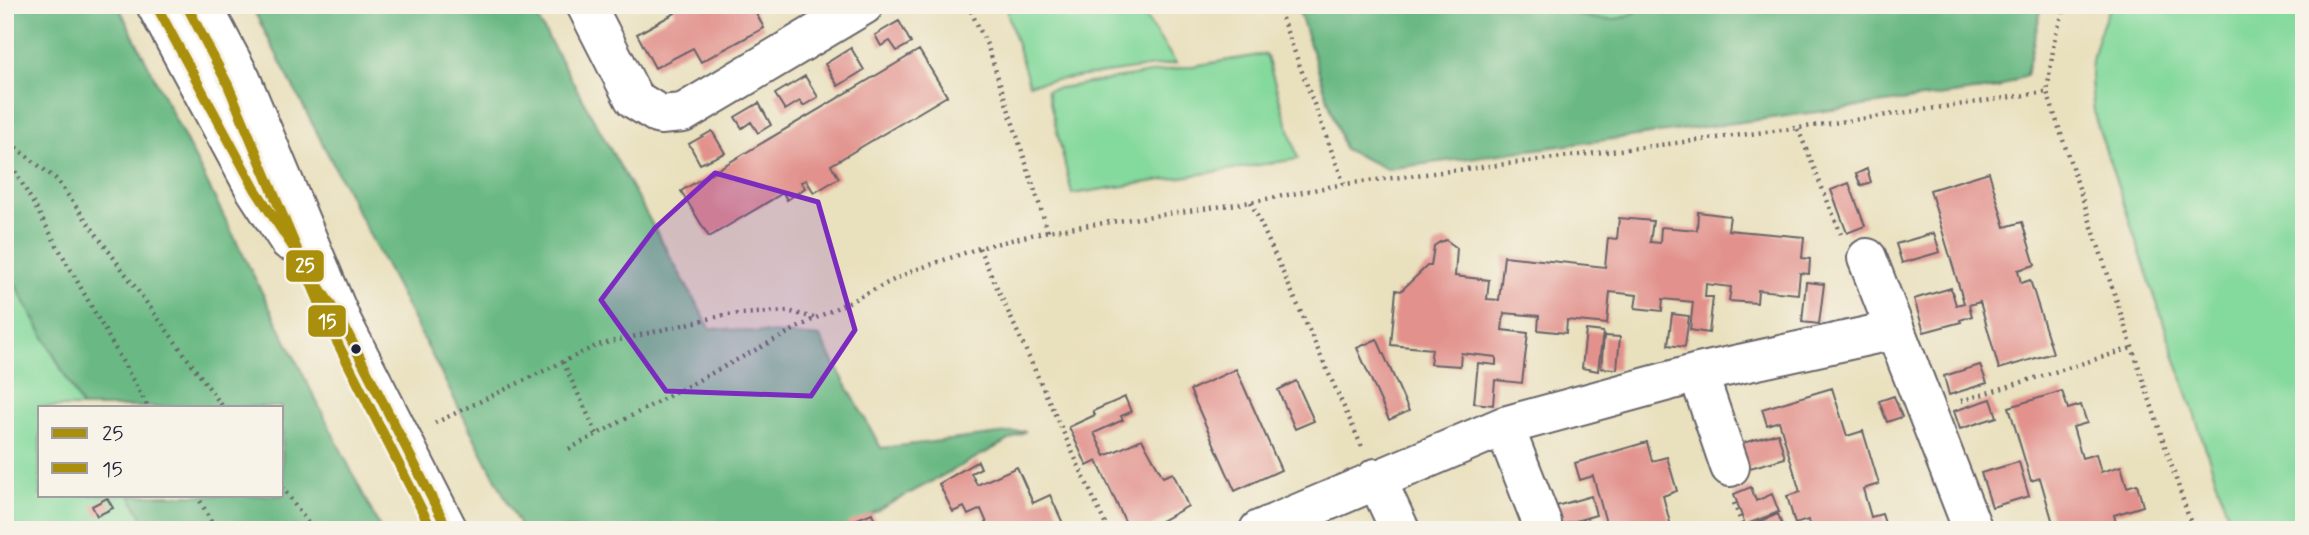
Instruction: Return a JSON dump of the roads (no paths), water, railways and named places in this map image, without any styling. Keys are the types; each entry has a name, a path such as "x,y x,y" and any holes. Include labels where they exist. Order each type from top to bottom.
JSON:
{"street":[{"path":"156,5 255,189 342,322"},
{"path":"202,5 241,79 342,322 448,530"},
{"path":"586,5 634,99 660,115 683,113 864,5"},
{"path":"1867,258 1973,530"},
{"path":"1259,530 1376,478 1504,426 1698,373 1895,330"},
{"path":"1698,373 1730,467"},
{"path":"1504,426 1542,523"},
{"path":"1376,478 1400,530"}]}
